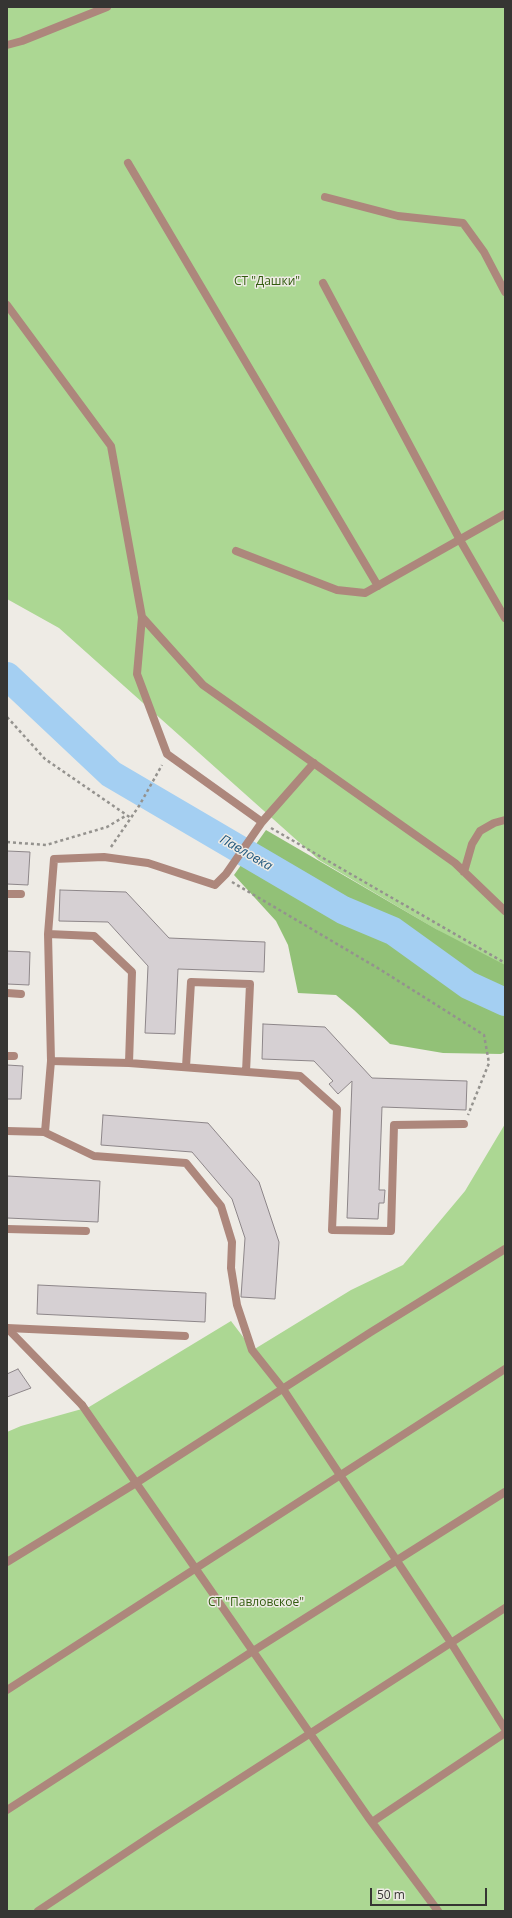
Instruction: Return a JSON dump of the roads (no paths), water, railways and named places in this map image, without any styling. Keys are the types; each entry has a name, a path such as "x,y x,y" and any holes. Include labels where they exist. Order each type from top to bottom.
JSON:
{"street":[{"path":"7,45 22,41 107,7"},
{"path":"128,163 378,586"},
{"path":"324,197 398,216 463,223 484,252 505,292"},
{"path":"323,283 460,540 505,618"},
{"path":"7,305 110,446 142,617 137,674 167,754 262,822"},
{"path":"236,551 337,590 365,593 505,514"},
{"path":"142,617 204,684 455,863 505,911"},
{"path":"44,1132 51,1061 48,934 54,859 104,857 148,863 215,885 225,875 262,822 314,763"},
{"path":"464,872 472,844 480,831 494,823 505,820"},
{"path":"7,894 21,894"},
{"path":"48,934 94,936 132,972 129,1063"},
{"path":"186,1067 191,982 250,984 246,1072"},
{"path":"7,993 21,994"},
{"path":"51,1061 129,1063 300,1076 337,1109 332,1230 391,1231 394,1125 464,1124"},
{"path":"7,1132 44,1132 94,1156 186,1163 221,1206 232,1242 231,1268 237,1305 252,1350 283,1389 451,1643 505,1729"},
{"path":"7,1230 86,1231"},
{"path":"7,1562 136,1483 370,1332 505,1249"},
{"path":"7,1328 185,1336"},
{"path":"7,1328 82,1405 372,1822 438,1911"},
{"path":"7,1690 195,1567 505,1369"},
{"path":"7,1810 253,1651 505,1492"},
{"path":"38,1911 310,1733 505,1608"},
{"path":"372,1822 505,1733"}],"waterway":[{"name":"Павловка","path":"7,676 111,774 343,910 393,931 468,985 505,1002"}],"park label":[{"name":"СТ \"Дашки\"","path":"267,282"},
{"name":"СТ \"Павловское\"","path":"256,1603"}]}
